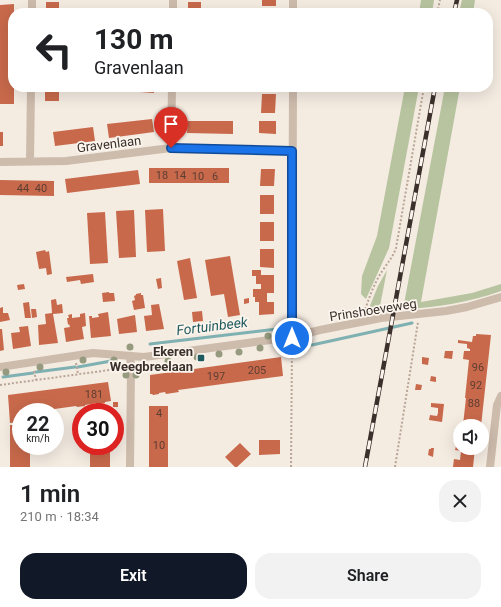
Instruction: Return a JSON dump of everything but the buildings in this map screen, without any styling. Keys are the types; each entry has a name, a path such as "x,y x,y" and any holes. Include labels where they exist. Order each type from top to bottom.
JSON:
{"street":[{"path":"30,161 31,92"},
{"path":"171,148 172,92"},
{"path":"292,338 293,92"},
{"name":"Gravenlaan","path":"0,162 66,161 171,148 292,151"},
{"name":"Prinshoeveweg","path":"0,367 93,353 130,361 144,357 292,338 361,322 467,307 501,297"},
{"path":"130,361 130,467"},
{"path":"490,467 497,405 501,396"}],"path":[{"path":"361,322 374,286 383,268 392,257 396,248 423,92"},
{"path":"395,467 419,314"},
{"path":"291,467 292,338"},
{"path":"0,385 35,378 78,374 130,361"},
{"path":"76,363 78,374"},
{"path":"34,369 35,378"}],"green space":[{"path":"421,0 434,0 433,8 420,8"},
{"path":"462,0 475,0 474,8 460,8"},
{"path":"404,92 418,92 389,248 366,299 361,294 362,276 377,236"},
{"path":"444,92 459,92 421,302 472,293 501,284 501,291 453,304 403,309"},
{"path":"387,270 379,311 367,313 378,286"}],"waterway":[{"name":"Fortuinbeek","path":"312,345 412,323"},
{"name":"Fortuinbeek","path":"150,344 277,329"},
{"name":"Fortuinbeek","path":"78,367 111,361"},
{"name":"Fortuinbeek","path":"36,372 75,367"},
{"name":"Fortuinbeek","path":"3,377 33,373"}],"railway":[{"path":"455,8 457,0"},
{"path":"365,467 434,92"}],"place":[{"name":"Ekeren Weegbreelaan","path":"201,358"}],"route":[{"path":"171,148 292,151 292,338"}]}
